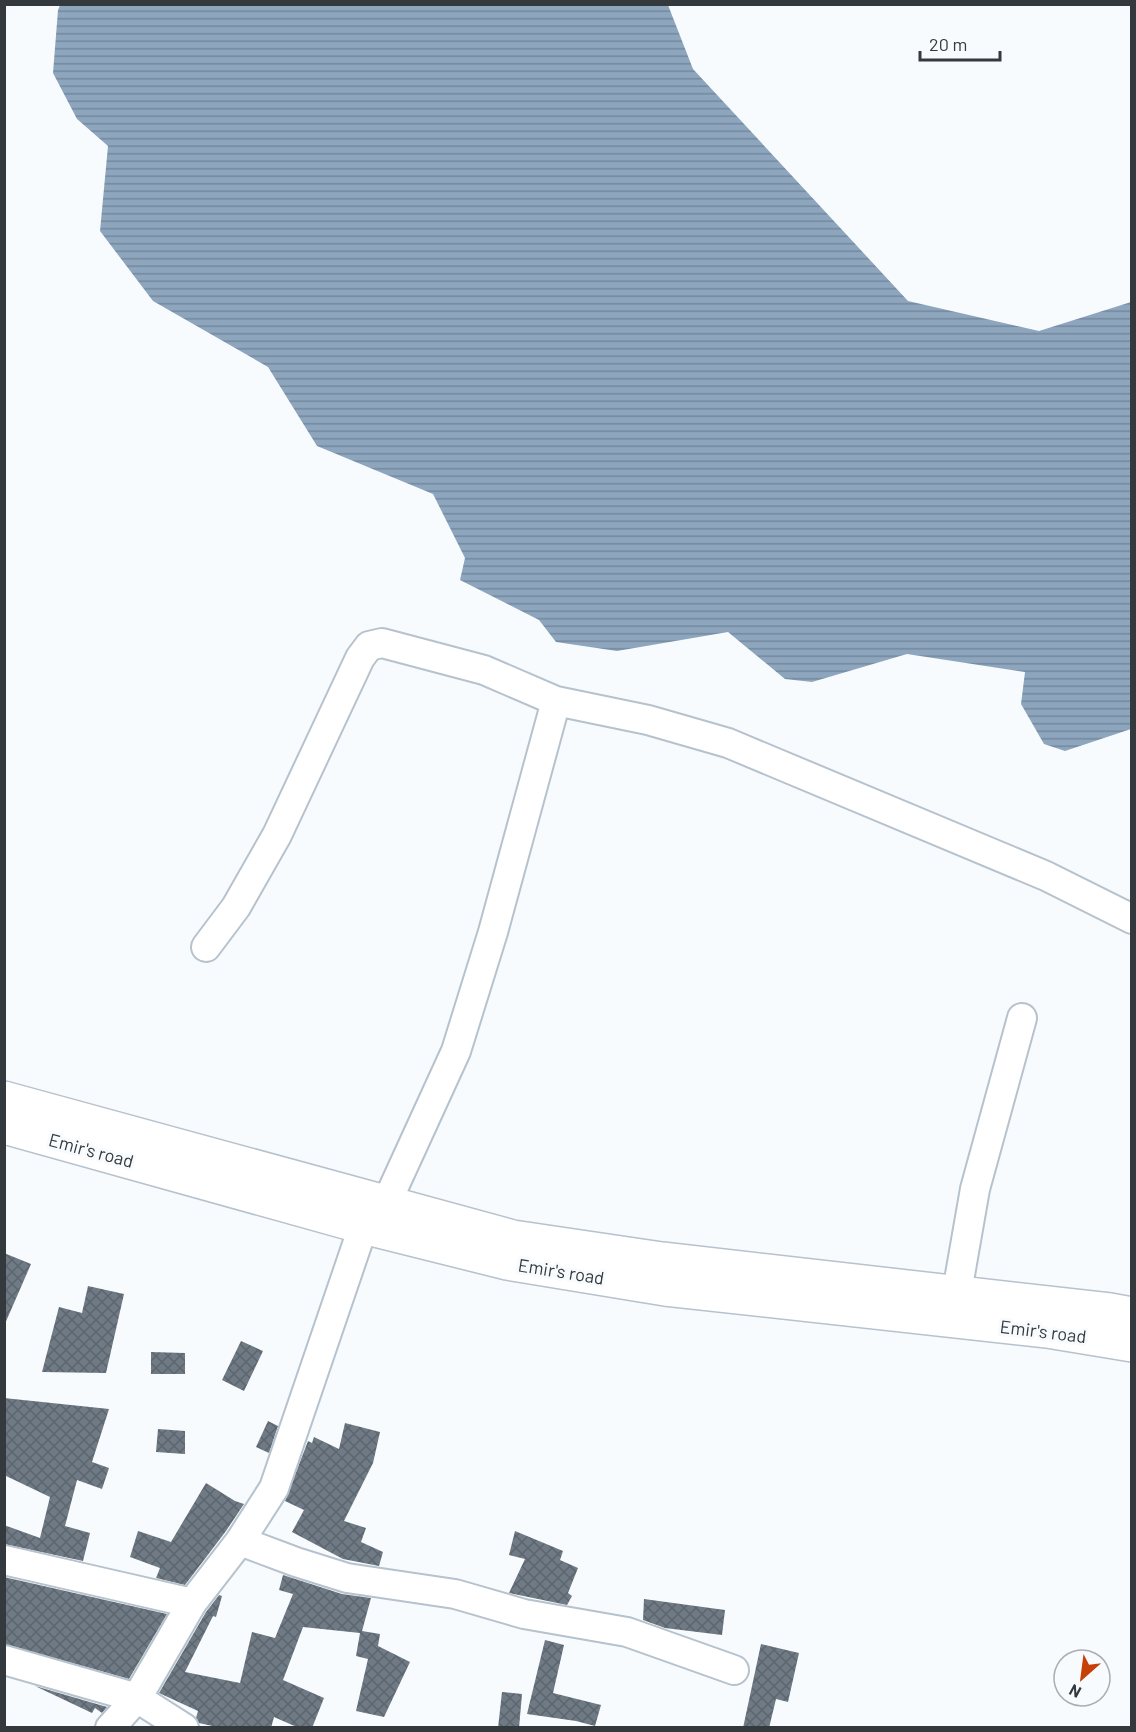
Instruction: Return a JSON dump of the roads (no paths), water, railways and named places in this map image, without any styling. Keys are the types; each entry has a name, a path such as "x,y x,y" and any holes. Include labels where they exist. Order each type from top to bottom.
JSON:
{"main road":[{"name":"Emir's road","path":"4,1098 513,1237 662,1259 1131,1314"},
{"name":"Emir's road","path":"4,1127 363,1227 507,1263 665,1289 1047,1332 1131,1345"}],"street":[{"path":"206,947 236,907 277,835 360,658 369,646 382,644 484,670 556,701 648,720 728,743 1046,876 1131,919"},
{"path":"386,1204 456,1051 494,932 556,701"},
{"path":"957,1292 975,1189 1022,1018"},
{"path":"110,1728 137,1698 192,1604 240,1541 274,1488 363,1227"},
{"path":"240,1541 347,1578 455,1594 524,1614 627,1632 734,1670"},
{"path":"4,1560 192,1604"},
{"path":"4,1660 137,1698 184,1728"}],"water":[{"path":"60,5 668,5 693,69 908,301 1039,331 1131,302 1131,729 1065,751 1044,744 1021,704 1025,672 907,654 812,682 785,679 728,632 617,651 556,642 539,620 460,580 465,558 433,494 317,446 268,367 153,301 100,231 108,146 77,119 53,73"}]}
